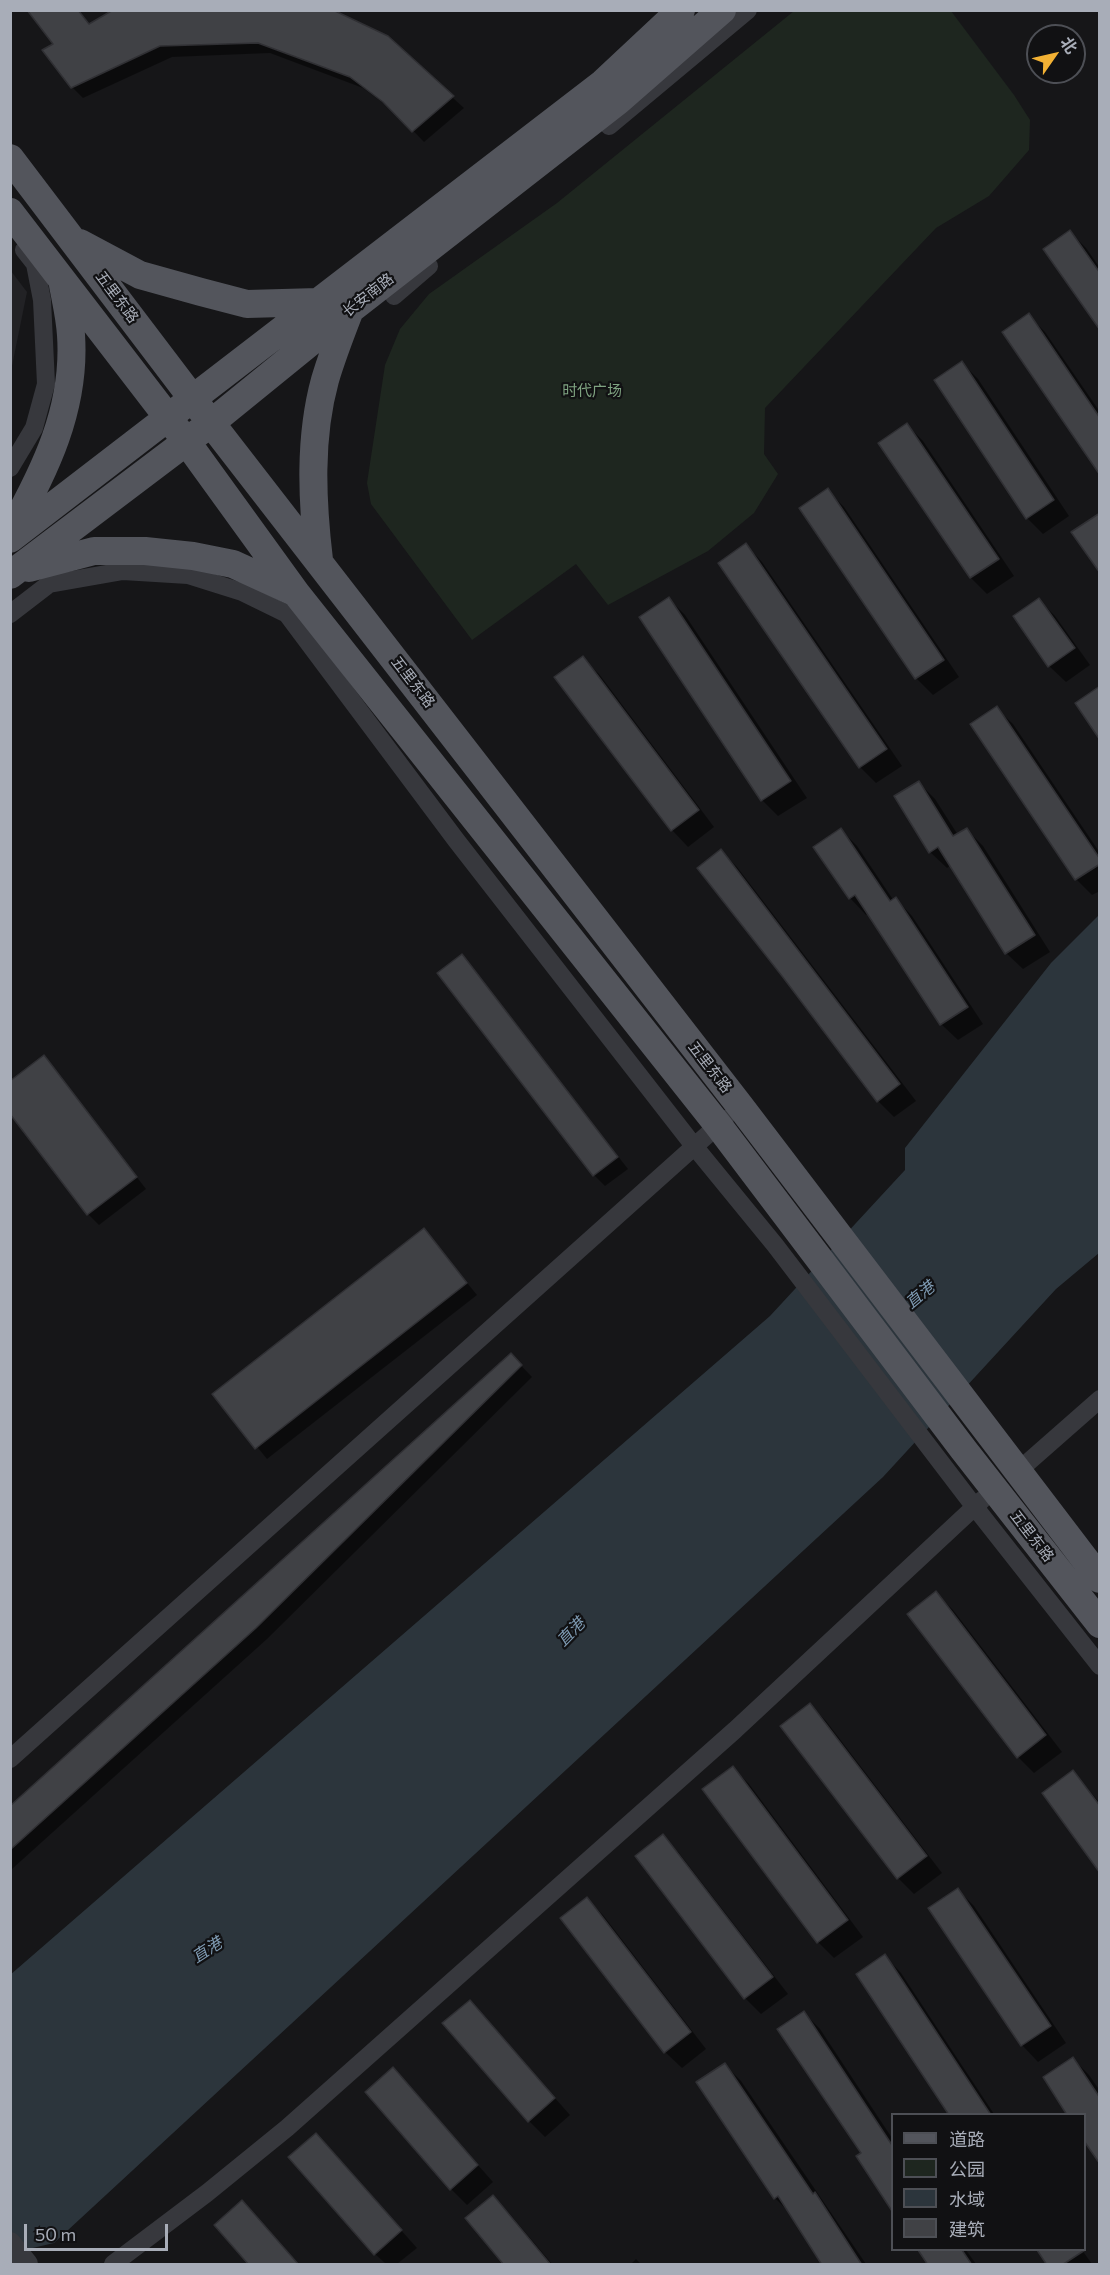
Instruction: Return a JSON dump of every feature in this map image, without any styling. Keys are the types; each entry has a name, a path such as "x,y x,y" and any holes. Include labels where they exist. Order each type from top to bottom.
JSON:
{"main road":[{"name":"长安南路","path":"10,539 603,83 681,10"},
{"name":"长安南路","path":"13,574 211,423 350,310 618,101 722,10"},
{"name":"五里东路","path":"10,158 211,423 740,1106 955,1459 984,1498 1100,1624"},
{"name":"五里东路","path":"10,212 186,441 296,593 718,1125 806,1215 988,1434 1100,1579"},
{"path":"73,239 140,275 247,304 318,302"},
{"path":"10,533 37,485 62,422 72,359 71,333 63,283"},
{"path":"319,560 313,507 313,463 318,418 325,381 350,310"},
{"path":"13,574 94,551 145,551 193,556 233,564 296,593"}],"street":[{"path":"394,296 627,112 748,10"},
{"path":"10,232 35,264 42,300 46,384 33,428 10,468"},
{"path":"10,614 49,584 123,571 188,575 242,592 287,614 456,840 694,1146 955,1459"},
{"path":"10,1760 740,1106"},
{"path":"1017,1472 1100,1399"},
{"path":"113,2265 287,2128 735,1730 984,1498 1100,1666"},
{"path":"10,2243 27,2265"}],"shaded area":[{"path":"11,271 27,292 11,371"}],"green space":[{"name":"时代广场","path":"794,11 951,11 1030,120 1029,150 989,196 936,228 765,408 764,454 778,474 754,513 708,551 608,605 576,564 472,640 371,504 367,483 385,365 400,329 429,294 557,203"}],"water":[{"name":"直港","path":"1099,915 1099,1253 1056,1289 883,1477 54,2243 11,2253 10,1975 770,1316 905,1170 905,1148 1051,963"}],"building":[{"path":"27,10 78,10 89,24 113,10 333,10 388,36 454,96 412,132 383,102 350,77 258,43 160,46 71,88 42,50 53,44"},
{"path":"1070,230 1100,273 1100,330 1043,249"},
{"path":"1029,313 1100,418 1100,475 1002,332"},
{"path":"962,361 1054,500 1026,519 934,380"},
{"path":"907,423 999,559 970,578 878,443"},
{"path":"828,488 944,660 915,679 799,508"},
{"path":"1100,513 1100,573 1071,532"},
{"path":"746,543 887,749 859,768 718,563"},
{"path":"669,597 791,781 761,801 639,617"},
{"path":"1039,598 1075,648 1048,667 1013,616"},
{"path":"583,656 699,810 671,831 554,677"},
{"path":"1100,686 1100,740 1075,703"},
{"path":"997,706 1100,859 1100,864 1075,880 970,724"},
{"path":"919,781 953,836 967,828 1035,935 1005,954 938,847 929,853 894,796"},
{"path":"841,828 890,901 896,897 968,1007 940,1025 855,895 849,899 813,847"},
{"path":"721,849 900,1084 877,1102 697,868"},
{"path":"462,954 618,1157 593,1176 437,973"},
{"path":"44,1055 137,1177 87,1215 10,1114 10,1081"},
{"path":"424,1228 467,1283 255,1449 212,1394"},
{"path":"511,1353 522,1365 256,1628 10,1850 10,1806"},
{"path":"936,1591 1046,1735 1017,1758 907,1614"},
{"path":"810,1703 927,1856 897,1879 780,1726"},
{"path":"733,1766 848,1920 817,1943 702,1789"},
{"path":"1073,1770 1100,1806 1100,1873 1042,1793"},
{"path":"663,1834 773,1977 744,1999 635,1856"},
{"path":"958,1888 1051,2026 1021,2046 928,1908"},
{"path":"587,1897 691,2032 664,2053 560,1918"},
{"path":"885,1954 990,2113 948,2113 856,1974"},
{"path":"470,2000 555,2098 528,2122 442,2023"},
{"path":"804,2011 891,2143 891,2209 856,2156 861,2153 777,2029"},
{"path":"1073,2057 1100,2098 1100,2164 1086,2144 1086,2113 1066,2113 1043,2077"},
{"path":"725,2063 813,2194 815,2192 862,2265 822,2265 778,2196 774,2199 696,2082"},
{"path":"393,2067 478,2165 450,2190 365,2092"},
{"path":"316,2133 402,2230 374,2255 288,2157"},
{"path":"493,2195 551,2265 504,2265 465,2218"},
{"path":"242,2200 299,2265 249,2265 214,2225"},
{"path":"919,2251 963,2251 972,2265 928,2265"},
{"path":"1038,2251 1083,2251 1062,2265 1047,2265"}]}
